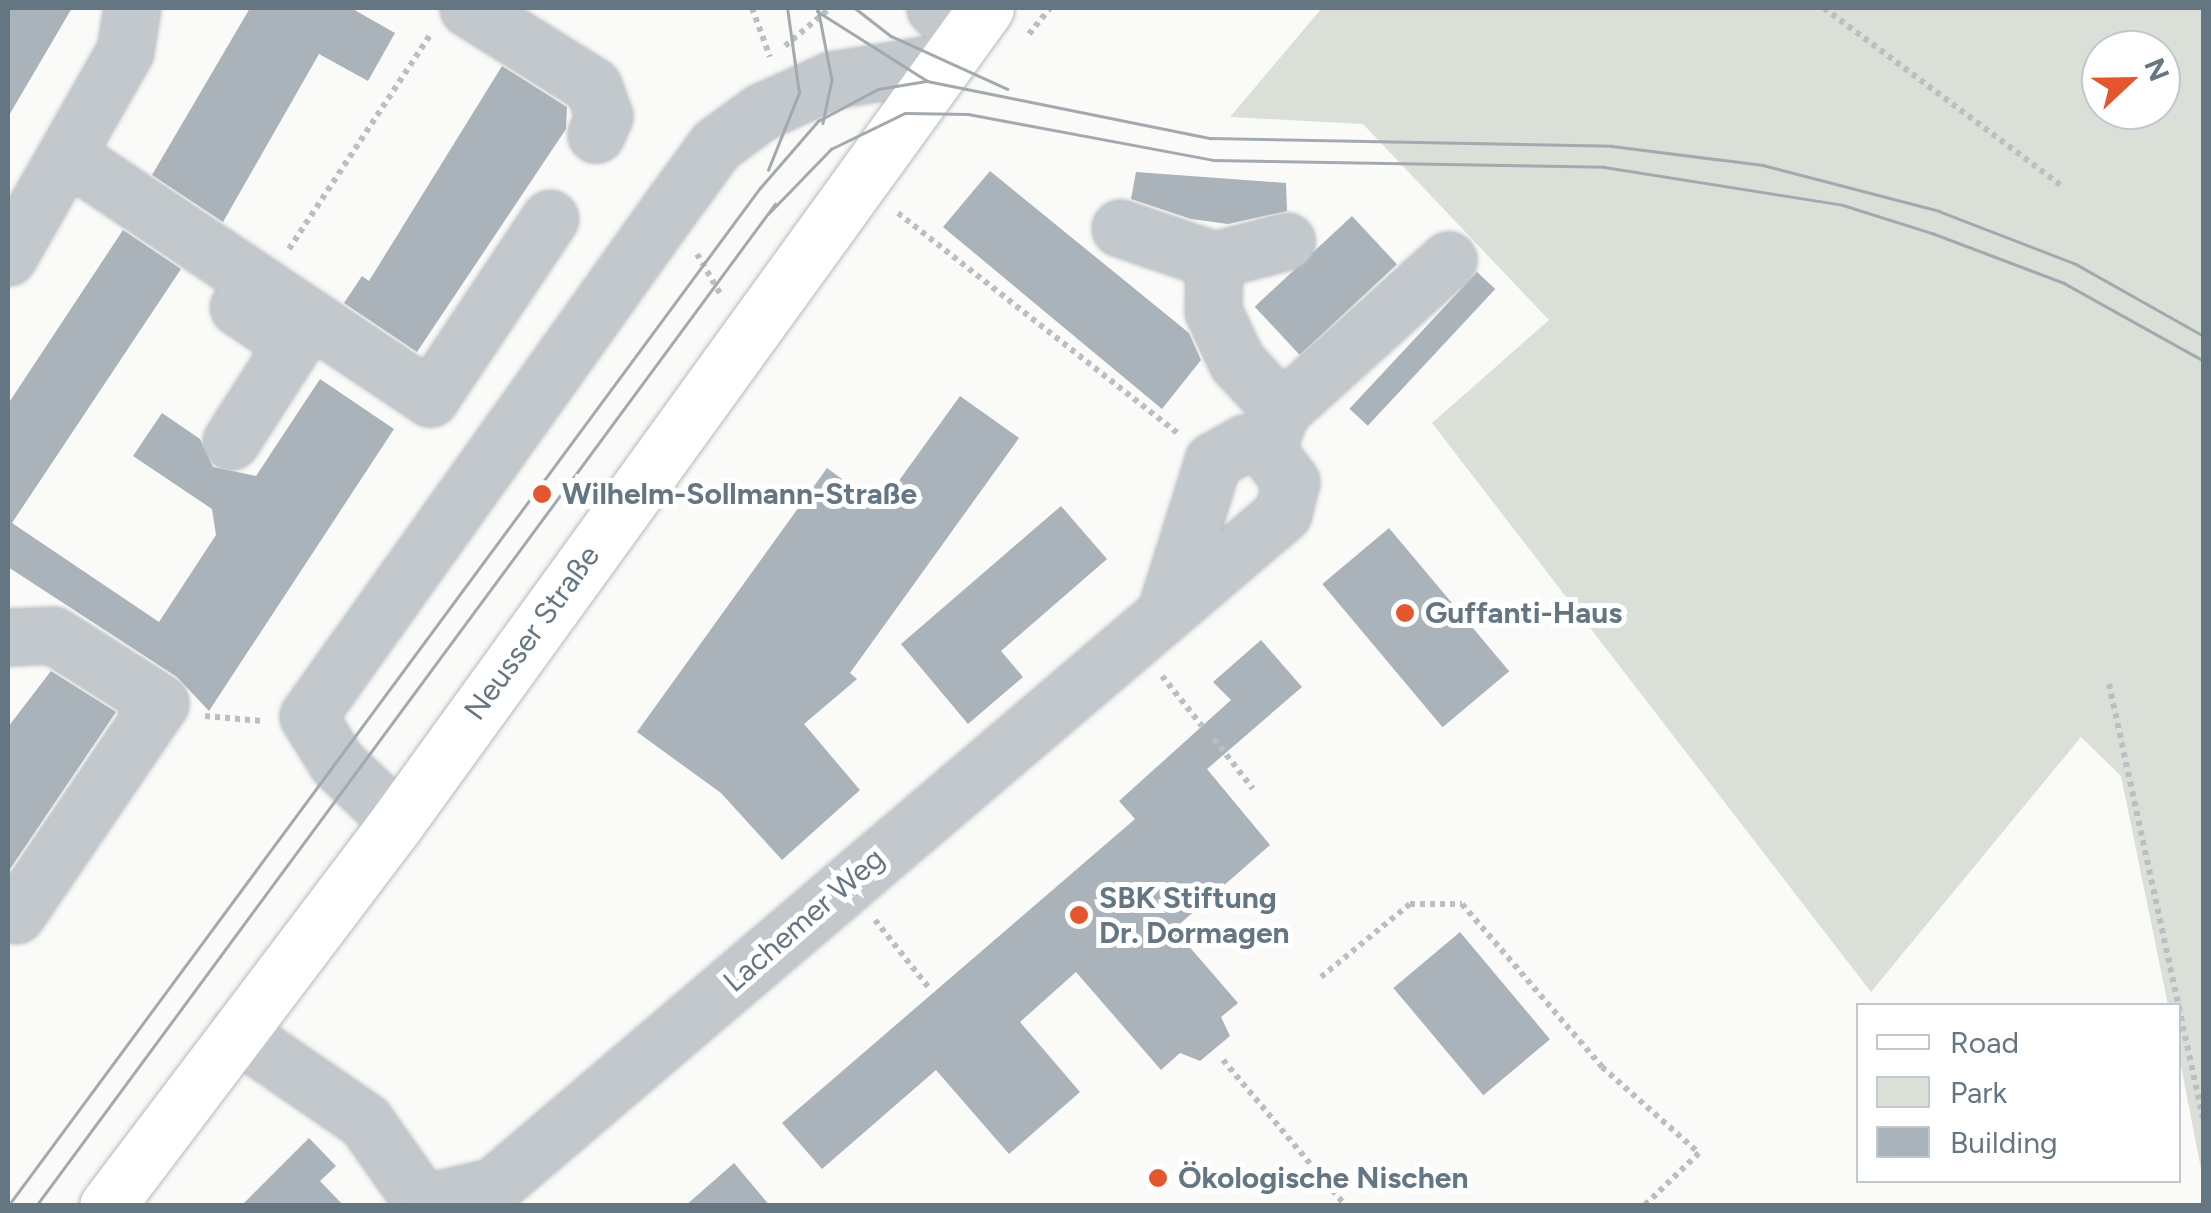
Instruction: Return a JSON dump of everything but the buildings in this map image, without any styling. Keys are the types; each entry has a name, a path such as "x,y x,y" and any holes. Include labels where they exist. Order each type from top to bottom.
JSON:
{"main road":[{"name":"Neusser Straße","path":"107,1206 398,820 957,28"}],"street":[{"path":"32,208 125,51 132,8"},
{"path":"452,16 593,86 604,116 596,134"},
{"path":"398,820 328,752 308,716 704,161 799,93 957,28"},
{"path":"32,208 266,290 430,398 550,218"},
{"path":"32,208 293,344 230,441"},
{"path":"1120,228 1214,260 1287,240"},
{"path":"1214,260 1213,311 1274,430"},
{"path":"1149,624 1213,462 1274,430 1448,260"},
{"name":"Lachemer Weg","path":"236,1033 365,1121 426,1204 494,1186 1149,624 1283,514 1291,482 1274,430"},
{"path":"8,637 53,636 160,703 16,915"}],"path":[{"path":"754,8 771,59 830,8"},
{"path":"1824,8 2061,185"},
{"path":"266,290 452,16"},
{"path":"897,212 1213,462"},
{"path":"1149,624 1202,726"},
{"path":"2109,684 2178,1003"},
{"path":"160,703 217,719 272,720"},
{"path":"1214,739 1253,789"},
{"path":"847,883 929,988"},
{"path":"1322,977 1410,904 1462,904 1602,1067 1699,1152 1644,1206"},
{"path":"2181,1016 2204,1122"},
{"path":"1223,1060 1346,1206"}],"green space":[{"path":"1322,8 2203,8 2203,1179 2181,1066 2181,1003 2168,1003 2121,776 2081,737 1871,992 1432,423 1549,320 1363,124 1230,117"}],"tram line":[{"path":"768,170 799,93 787,8"},
{"path":"818,8 832,80 823,123"},
{"path":"855,8 891,36 1008,89"},
{"path":"817,11 926,80"},
{"path":"8,1206 760,188 818,121 878,89 927,81 1210,138 1612,146 1763,165 1939,211 2076,264 2204,336"},
{"path":"768,214 831,149 905,113 968,114 1213,160 1604,167 1843,205 1932,233 2064,283 2204,361"},
{"path":"36,1206 775,204"}],"place":[{"name":"Wilhelm-Sollmann-Straße","path":"542,494"},
{"name":"Guffanti-Haus","path":"1405,613"},
{"name":"SBK Stiftung Dr. Dormagen","path":"1079,915"},
{"name":"Ökologische Nischen","path":"1158,1178"}]}
